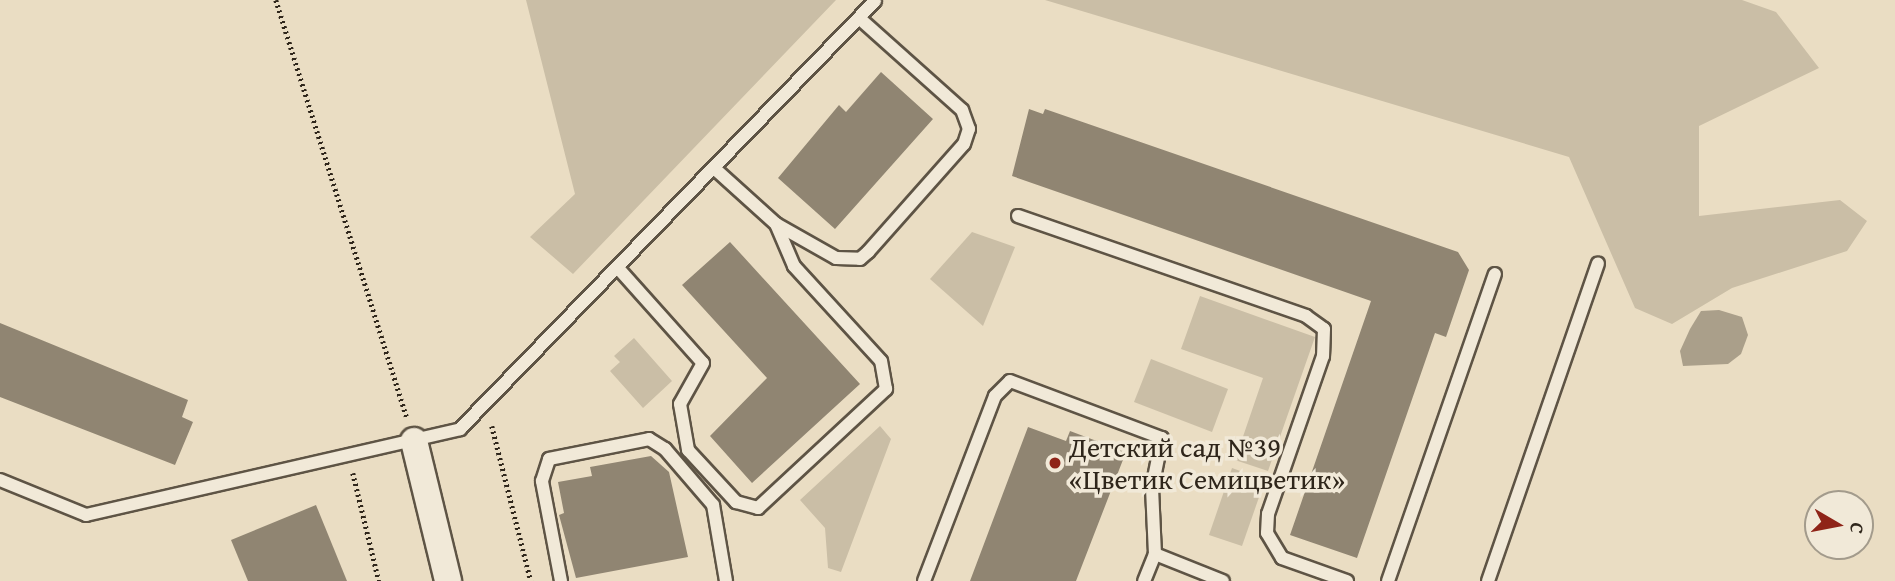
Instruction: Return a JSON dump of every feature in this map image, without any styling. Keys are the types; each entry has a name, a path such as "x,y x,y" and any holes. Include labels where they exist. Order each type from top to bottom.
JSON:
{"street":[{"path":"414,441 448,581"}],"lane":[{"path":"0,480 86,515 460,429 487,405 875,1"},
{"path":"714,168 776,224 836,258 860,259 964,144 969,119 859,18"},
{"path":"1018,216 1306,316 1324,329 1323,356 1268,514 1266,533 1282,558 1347,581"},
{"path":"618,268 703,363 680,404 688,450 736,502 758,508 879,400 887,381 881,361 794,267 776,224"},
{"path":"1488,581 1598,264"},
{"path":"1388,581 1495,274"},
{"path":"924,581 995,396 1010,381 1161,438 1152,488 1155,554 1144,581"},
{"path":"561,581 542,481 549,459 649,439 665,449 713,505 726,581"},
{"path":"1155,554 1223,581"}],"path":[{"path":"276,0 414,441"},
{"path":"487,405 531,581"},
{"path":"349,456 379,581"}],"shaded area":[{"path":"526,0 836,0 573,274 530,237 575,194"},
{"path":"1045,0 1742,0 1776,12 1819,68 1699,126 1699,216 1840,200 1867,221 1847,251 1732,288 1672,324 1635,308 1569,157"},
{"path":"972,232 1015,247 983,326 930,279"},
{"path":"1200,296 1315,337 1268,471 1235,460 1263,378 1181,349"},
{"path":"1719,310 1742,317 1748,335 1741,354 1728,364 1683,366 1680,351 1701,311"},
{"path":"634,338 672,381 643,408 610,371 620,362 614,356"},
{"path":"1151,359 1228,389 1212,432 1134,402"},
{"path":"880,426 891,439 841,572 828,568 825,528 800,500"},
{"path":"1232,468 1265,480 1242,546 1209,535"}],"building":[{"path":"881,72 933,119 835,229 778,178 839,105 846,112"},
{"path":"1029,109 1043,114 1045,109 1458,252 1469,270 1446,337 1435,333 1357,558 1290,535 1371,301 1012,176"},
{"path":"730,242 860,384 752,483 710,436 767,378 682,285"},
{"path":"0,323 188,400 182,417 193,422 175,465 0,397"},
{"path":"1028,427 1066,441 1070,431 1126,452 1076,581 970,581"},
{"path":"651,456 669,472 688,557 576,578 559,515 564,513 558,482 592,476 590,467"},
{"path":"316,505 347,581 248,581 231,540"}],"place":[{"name":"Детский сад №39 «Цветик Семицветик»","path":"1055,463"}]}
